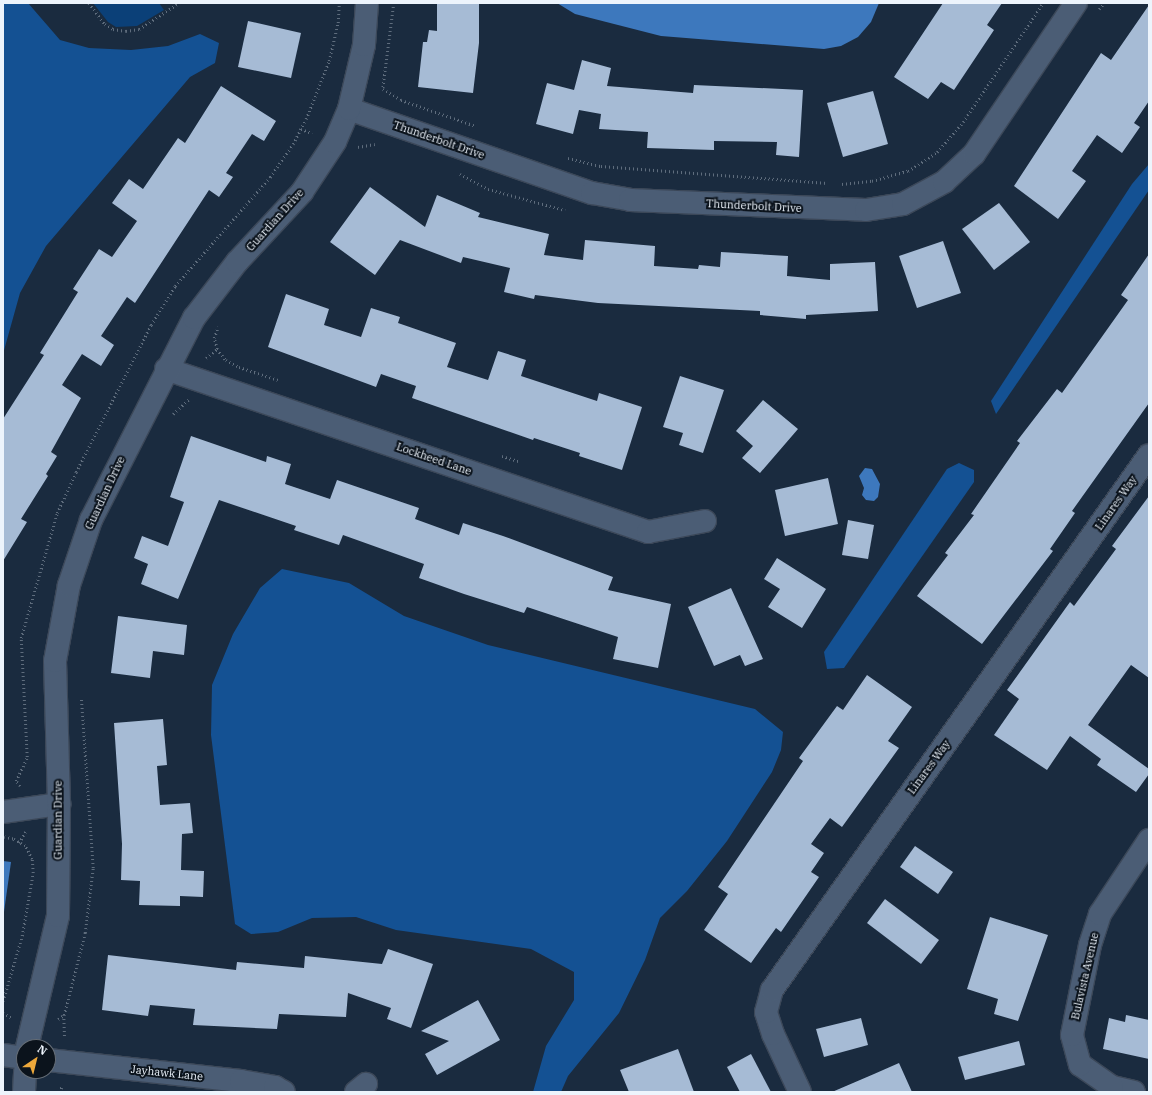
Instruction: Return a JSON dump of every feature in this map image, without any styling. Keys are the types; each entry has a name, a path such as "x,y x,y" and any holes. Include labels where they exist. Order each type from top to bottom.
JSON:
{"street":[{"name":"Guardian Drive","path":"29,1039 58,916 59,804 55,661 69,585 91,520 166,369 194,318 237,262 302,192 335,142 349,108 364,45 367,3"},
{"name":"Thunderbolt Drive","path":"349,108 600,194 630,200 866,210 903,204 944,182 974,154 1076,3"},
{"name":"Lockheed Lane","path":"166,369 648,532 704,521"},
{"name":"Linares Way","path":"800,1092 773,1034 766,1012 772,990 1149,454"},
{"path":"3,812 59,804"},
{"name":"Bulavista Avenue","path":"1134,1092 1112,1087 1080,1065 1072,1036 1090,945 1100,914 1149,840"},
{"path":"3,1055 16,1057"},
{"name":"Jayhawk Lane","path":"56,1061 241,1081 275,1087 284,1092"},
{"path":"24,1092 25,1079"}],"path":[{"path":"89,3 105,24 113,29 126,31 139,29 179,3"},
{"path":"394,3 383,89 401,100 479,127"},
{"path":"840,184 872,181 908,171 937,152 963,122 1043,3"},
{"path":"1096,14 1104,3"},
{"path":"375,144 382,146"},
{"path":"565,157 601,166 832,183"},
{"path":"453,172 488,189 573,212"},
{"path":"169,418 188,402 189,391 204,359 217,349 214,338 219,325"},
{"path":"3,1013 13,1018 47,1023 64,1015 90,908 93,838 87,799 81,689"},
{"path":"3,837 13,839 25,846 32,860 33,873 22,936 3,1001"}],"shaded area":[{"path":"3,3 28,3 60,40 89,48 131,50 168,46 200,34 219,43 215,63 190,77 46,246 20,293 3,354"},
{"path":"93,3 159,3 164,10 137,26 116,27 108,22"},
{"path":"557,3 879,3 871,22 858,37 841,46 824,49 661,36 575,14"},
{"path":"1149,164 1149,190 996,414 991,401 1132,184"},
{"path":"959,463 974,470 974,482 844,668 827,669 824,652 947,469"},
{"path":"865,468 872,469 880,484 878,497 874,501 866,500 862,495 864,488 859,476"},
{"path":"282,569 349,583 404,616 488,645 755,709 783,732 781,750 772,772 727,841 687,891 660,918 645,960 619,1013 568,1076 561,1092 533,1092 546,1046 574,1000 574,972 531,949 396,930 356,917 312,918 278,932 251,934 235,924 211,735 212,685 233,634 260,588"},
{"path":"3,861 11,862 3,919"}],"building":[{"path":"437,3 479,3 479,43 473,93 418,87 423,42 427,42 429,30 437,31"},
{"path":"943,3 1002,3 987,25 994,30 954,90 941,82 928,99 894,77"},
{"path":"1149,5 1149,101 1134,123 1140,127 1122,153 1097,135 1072,171 1086,181 1058,219 1014,186 1101,53 1111,60"},
{"path":"248,21 301,33 291,78 238,67"},
{"path":"582,60 611,68 607,86 693,93 694,85 803,90 799,157 776,155 777,142 714,141 714,150 647,148 648,132 599,129 601,114 579,110 573,134 536,124 547,83 574,90"},
{"path":"221,86 276,121 264,141 252,134 226,173 233,177 219,197 209,190 135,303 127,297 101,336 114,345 101,366 82,354 62,385 81,398 51,452 57,456 46,474 48,476 21,519 27,522 3,561 3,419 44,355 40,353 78,292 73,289 99,249 112,257 137,221 112,203 129,179 143,189 178,138 185,143"},
{"path":"873,91 888,144 843,157 827,103"},
{"path":"370,187 425,227 437,195 480,213 478,217 549,234 544,255 583,260 585,240 655,246 654,266 698,269 699,265 720,267 721,252 788,256 787,276 830,280 830,264 875,262 878,311 806,315 806,319 760,315 760,311 598,303 535,295 534,299 504,292 510,268 463,257 461,263 400,240 375,275 330,242"},
{"path":"999,203 1030,242 994,270 962,229"},
{"path":"943,241 961,293 917,308 899,256"},
{"path":"1149,254 1149,403 1072,511 1075,513 1050,549 1053,551 982,644 917,596 948,555 945,553 974,515 971,514 1020,443 1017,441 1057,389 1062,393 1128,300 1121,295"},
{"path":"286,294 329,309 324,325 361,337 371,308 400,317 398,323 456,343 447,367 488,380 498,351 526,360 521,376 597,401 599,393 642,407 622,470 579,456 580,453 534,438 533,440 412,398 416,386 381,374 376,387 268,347"},
{"path":"680,376 724,390 703,453 679,445 683,433 663,427"},
{"path":"763,400 798,429 760,473 742,458 753,446 736,431"},
{"path":"191,436 266,462 267,456 291,464 285,484 330,499 337,480 419,508 415,519 459,535 463,523 503,536 613,577 608,590 671,604 658,668 613,659 618,637 527,607 524,613 464,594 419,578 424,564 343,535 339,545 294,530 296,526 219,500 178,599 141,584 148,564 134,558 142,536 168,546 184,502 170,497"},
{"path":"828,478 838,524 785,536 775,490"},
{"path":"1149,496 1149,678 1131,665 1088,725 1149,769 1149,774 1136,792 1097,765 1101,759 1070,736 1047,770 994,735 1019,699 1007,690 1070,602 1074,606 1116,549 1112,546"},
{"path":"848,520 874,525 868,559 842,555"},
{"path":"777,558 826,589 802,628 768,607 780,589 764,579"},
{"path":"731,588 763,659 745,666 740,655 714,666 688,607"},
{"path":"118,616 187,625 184,655 153,651 150,678 111,673"},
{"path":"867,675 912,707 888,741 899,748 842,827 830,818 811,844 824,853 811,872 819,877 781,932 776,928 751,963 704,930 728,894 718,887 803,761 799,758 837,706 843,710"},
{"path":"163,719 167,765 157,766 160,805 190,803 193,833 182,834 181,870 204,871 203,897 180,896 180,906 139,905 140,881 121,880 122,844 114,723"},
{"path":"915,846 953,872 938,894 900,867"},
{"path":"885,899 939,940 921,964 867,923"},
{"path":"990,917 1048,935 1018,1021 994,1014 998,999 967,989"},
{"path":"388,949 433,964 411,1028 387,1019 391,1008 348,993 346,1017 279,1014 277,1029 193,1025 195,1009 150,1005 148,1016 102,1010 108,955 236,970 237,962 304,968 305,956 382,964"},
{"path":"478,1000 500,1040 437,1075 425,1054 449,1041 421,1031"},
{"path":"1126,1015 1149,1020 1149,1059 1103,1049 1109,1018 1125,1022"},
{"path":"861,1018 868,1045 824,1057 816,1029"},
{"path":"1019,1041 1025,1065 965,1080 958,1057"},
{"path":"678,1049 694,1092 629,1092 620,1070"},
{"path":"751,1054 771,1092 740,1092 727,1067"},
{"path":"899,1063 912,1092 832,1092 874,1074"}]}
